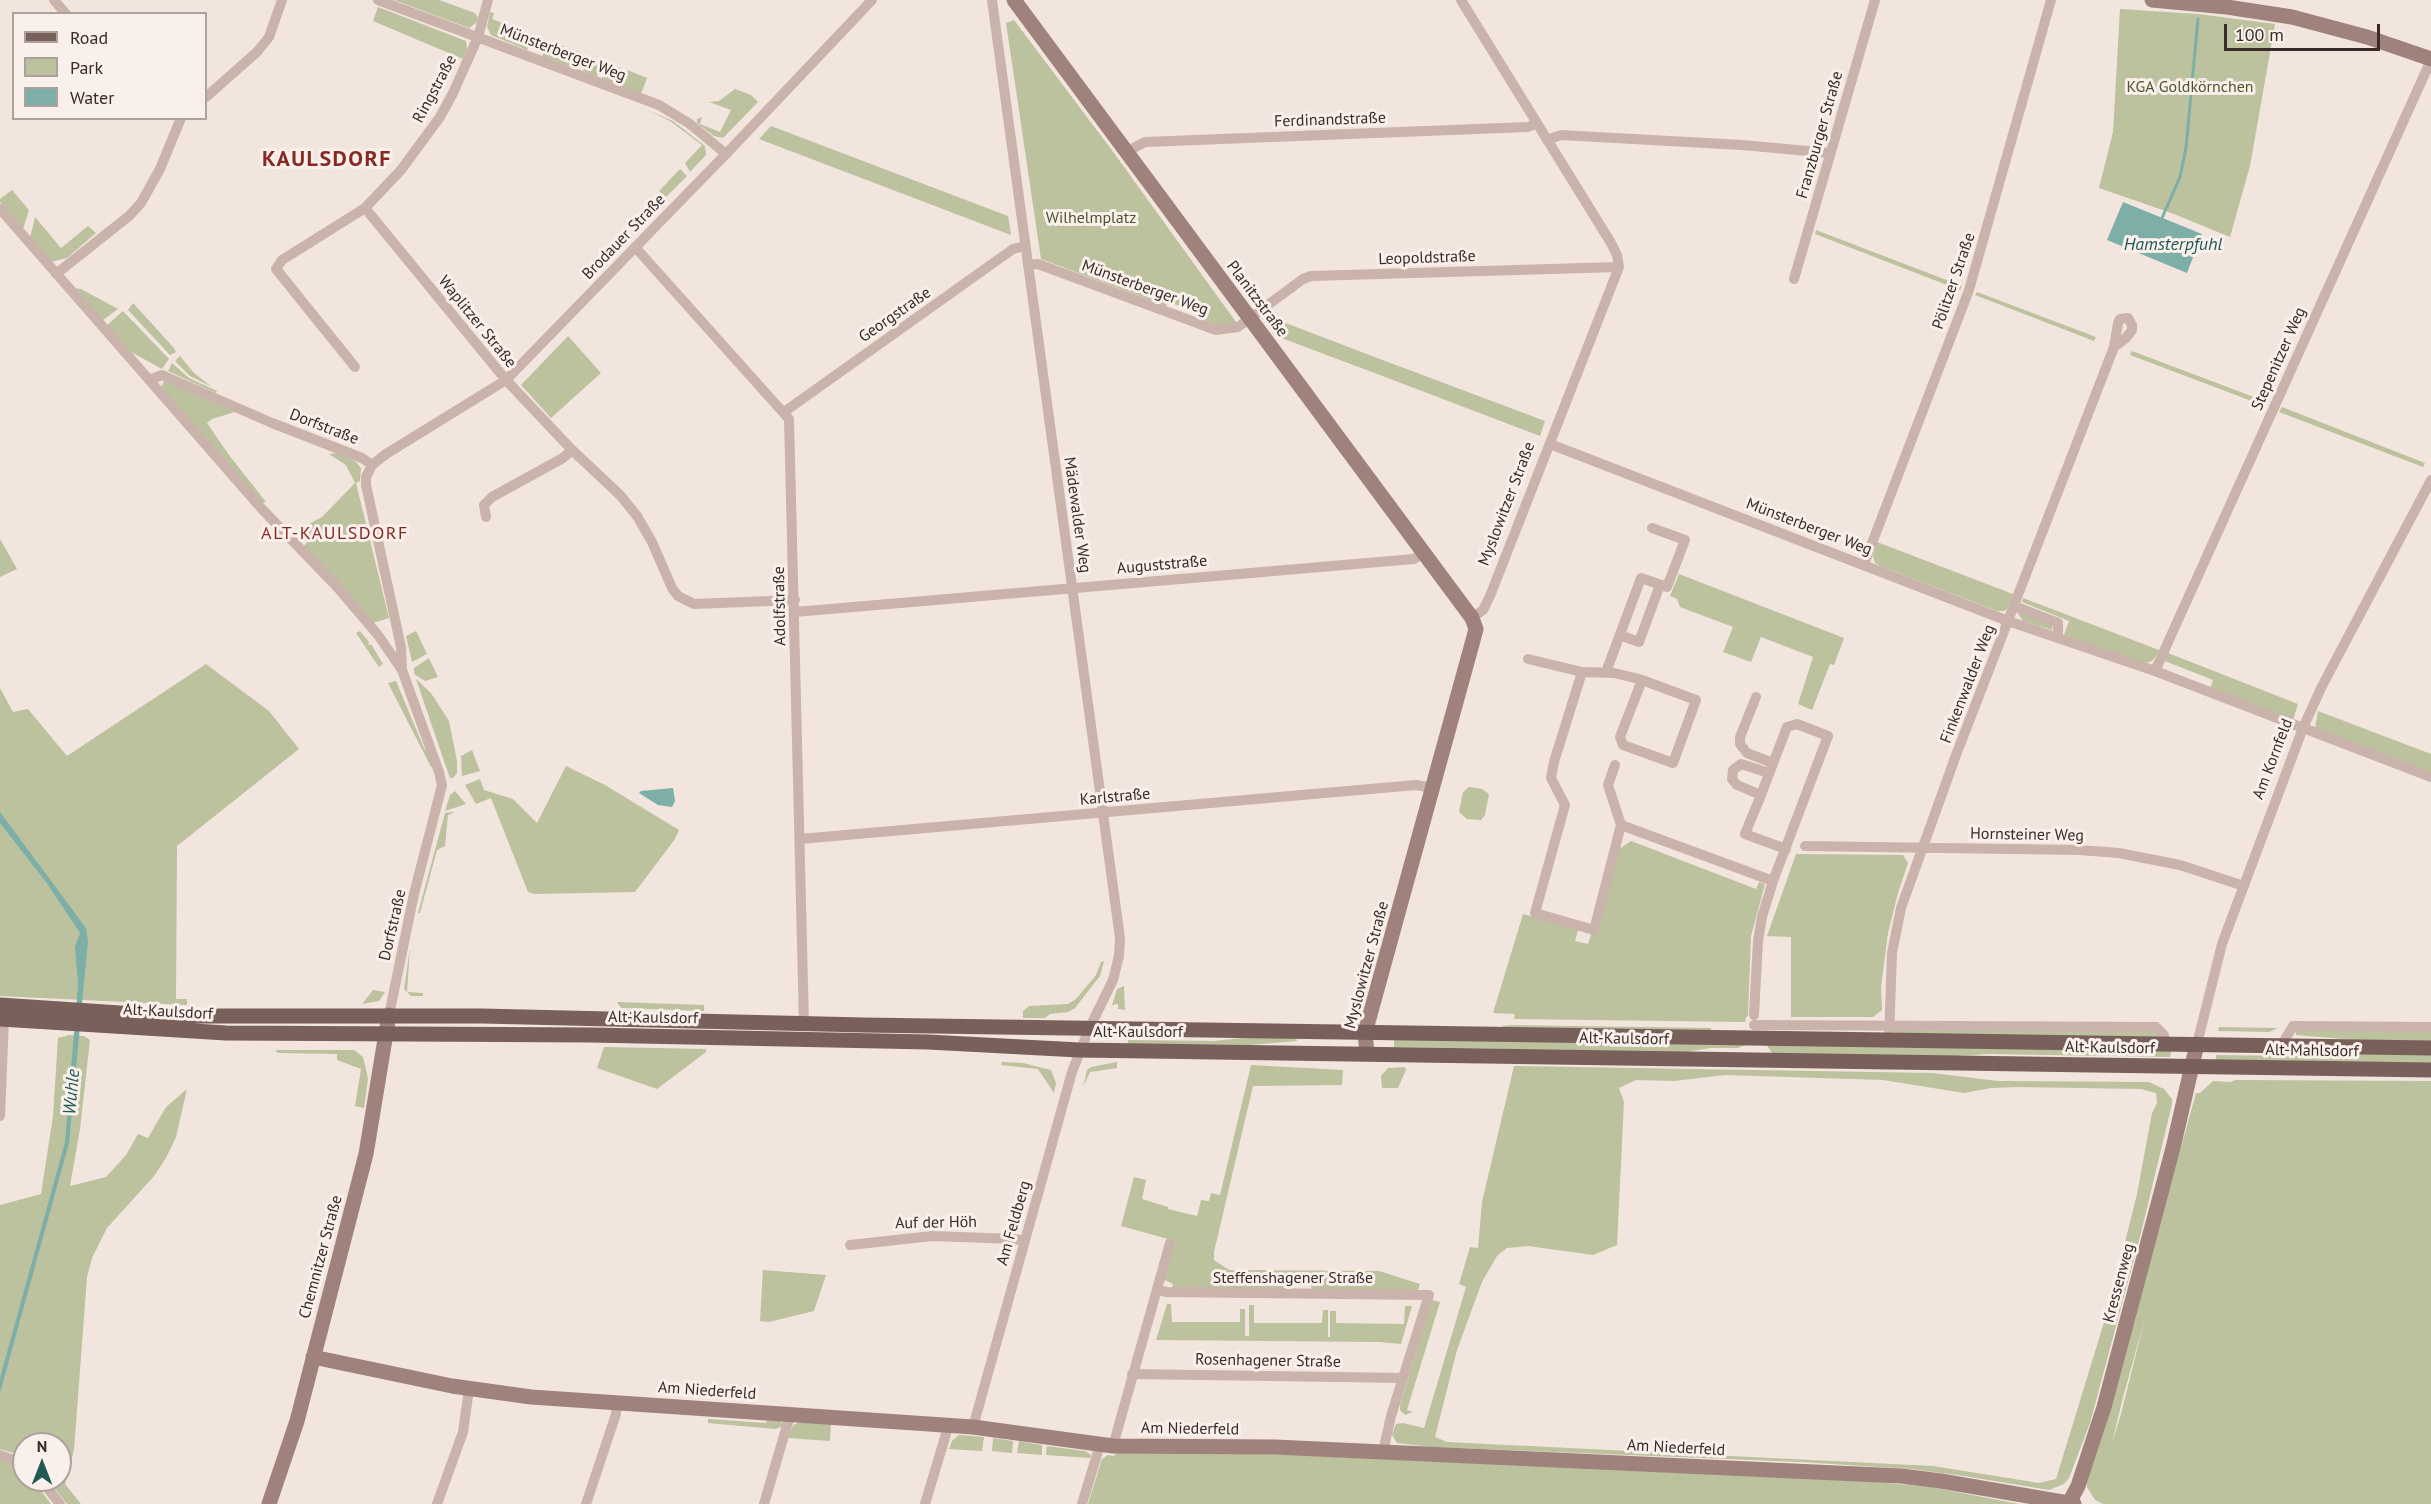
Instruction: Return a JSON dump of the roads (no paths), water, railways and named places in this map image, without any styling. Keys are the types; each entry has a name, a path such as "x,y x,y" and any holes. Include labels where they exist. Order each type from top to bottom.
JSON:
{"main road":[{"path":"1,1015 78,1018"},
{"name":"Alt-Kaulsdorf","path":"78,1018 389,1015 1365,1033 1889,1033 2197,1044"},
{"name":"Alt-Kaulsdorf","path":"78,1018 226,1033 385,1032 918,1042 1079,1050 2192,1068"},
{"name":"Alt-Mahlsdorf","path":"2197,1044 2431,1048"},
{"name":"Alt-Mahlsdorf","path":"2192,1068 2431,1070"}],"street":[{"path":"54,0 64,12"},
{"path":"207,96 257,52 268,37 282,0"},
{"name":"Münsterberger Weg","path":"378,0 659,105 683,118 726,154"},
{"name":"Ringstraße","path":"355,367 276,269 282,260 365,208 401,170 440,117 453,93 478,37 489,0"},
{"name":"Brodauer Straße","path":"372,465 506,380 872,0"},
{"name":"Mädewalder Weg","path":"992,0 1120,938 1119,956 1113,980 1089,1029"},
{"name":"Planitzstraße","path":"1014,0 1472,618"},
{"path":"1461,0 1611,243 1617,255 1619,267"},
{"name":"Franzburger Straße","path":"1794,279 1875,0"},
{"name":"Pölitzer Straße","path":"1864,564 1968,290 2051,0"},
{"path":"2152,0 2227,7 2292,17 2367,37 2431,59"},
{"name":"Stepenitzer Weg","path":"2155,671 2431,59"},
{"path":"56,274 129,216 141,203 160,169 179,120"},
{"name":"Ferdinandstraße","path":"1126,152 1145,142 1527,128 1537,123"},
{"path":"1547,140 1561,135 1742,145 1830,153"},
{"name":"Waplitzer Straße","path":"365,208 506,380 572,450 614,488 637,516 656,548 672,588 684,600 694,604 795,606"},
{"name":"Dorfstraße","path":"0,209 261,508 338,588 378,635 402,670"},
{"name":"Georgstraße","path":"784,412 1016,247 1025,246"},
{"path":"635,247 784,412"},
{"name":"Münsterberger Weg","path":"1028,265 1038,264 1216,330 1238,327 1249,319"},
{"name":"Leopoldstraße","path":"1249,319 1303,279 1311,276 1619,267"},
{"name":"Myslowitzer Straße","path":"1367,1053 1365,1033 1476,629 1472,618 1486,605 1619,267"},
{"name":"Finkenwalder Weg","path":"1889,1033 1892,953 1901,908 1921,848 2114,347"},
{"name":"Dorfstraße","path":"149,380 162,375 272,423 362,458 372,465 366,477 366,485 396,623 402,670 440,772 442,785 412,904 389,1015"},
{"name":"Adolfstraße","path":"784,412 789,419 804,1024"},
{"name":"Münsterberger Weg","path":"1550,444 2008,621 2155,671 2431,777"},
{"path":"486,517 484,505 492,497 563,458 572,450"},
{"name":"Am Kornfeld","path":"2192,1068 2222,944 2303,728 2321,688 2431,480"},
{"path":"1606,672 1641,578 1667,587 1685,540 1653,528"},
{"name":"Auguststraße","path":"795,606 1072,588 1414,559 1422,553"},
{"path":"1620,635 1639,642 1660,585"},
{"path":"2014,606 2058,623 2058,638"},
{"path":"378,635 396,623"},
{"path":"1528,659 1582,672 1606,672 1642,680 1696,700 1672,763 1623,745"},
{"path":"1582,672 1554,762 1551,778 1565,805 1535,913 1594,930 1621,825 1608,784 1623,745 1620,737 1642,680"},
{"path":"1756,697 1740,737 1740,744 1747,753 1771,768"},
{"path":"1621,825 1773,881 1786,849 1828,736 1797,724 1787,727 1745,834 1786,849"},
{"path":"1761,795 1737,785 1732,779 1732,772 1737,766 1744,764 1771,768"},
{"name":"Karlstraße","path":"800,839 1416,785 1433,788"},
{"name":"Hornsteiner Weg","path":"1804,846 2079,850 2119,853 2180,864 2244,886"},
{"name":"Alt-Kaulsdorf","path":"1773,881 1762,917 1758,941 1754,1020 1889,1033"},
{"path":"0,1116 1,1015"},
{"name":"Chemnitzer Straße","path":"269,1504 297,1421 366,1154 389,1015"},
{"path":"2281,1046 2293,1026 2431,1027"},
{"name":"Am Feldberg","path":"973,1427 1079,1050 1089,1029"},
{"name":"Kressenweg","path":"2070,1504 2104,1407 2176,1137 2192,1068"},
{"name":"Auf der Höh","path":"850,1245 932,1236 1024,1241"},
{"path":"1083,1504 1132,1374 1170,1243"},
{"name":"Steffenshagener Straße","path":"1158,1290 1167,1292 1429,1295 1403,1378"},
{"name":"Am Niederfeld","path":"314,1357 469,1389 531,1398 973,1427 1106,1445 1275,1447 1901,1476 2070,1504"},
{"name":"Rosenhagener Straße","path":"1132,1374 1403,1378"},
{"path":"1383,1452 1383,1445 1403,1378"},
{"path":"437,1504 463,1432 469,1389"},
{"path":"585,1504 616,1414 617,1403"},
{"path":"764,1504 790,1415"},
{"path":"925,1504 947,1425"},
{"path":"50,1492 60,1504"}],"water":[{"name":"Hamsterpfuhl","path":"2123,202 2202,234 2187,273 2107,240"},
{"path":"673,788 675,801 672,807 658,805 639,793 641,791"},
{"name":"Wuhle","path":"0,812 86,928 88,941 69,1143 0,1393 0,1378 65,1142 78,984 75,947 80,933 46,882 0,823"}],"waterway":[{"path":"2162,218 2180,177 2186,148 2198,19"}],"district":[{"name":"KAULSDORF","path":"327,160"},
{"name":"ALT-KAULSDORF","path":"335,534"}],"park label":[{"name":"KGA Goldkörnchen","path":"2190,87"},
{"name":"Wilhelmplatz","path":"1091,218"}]}
